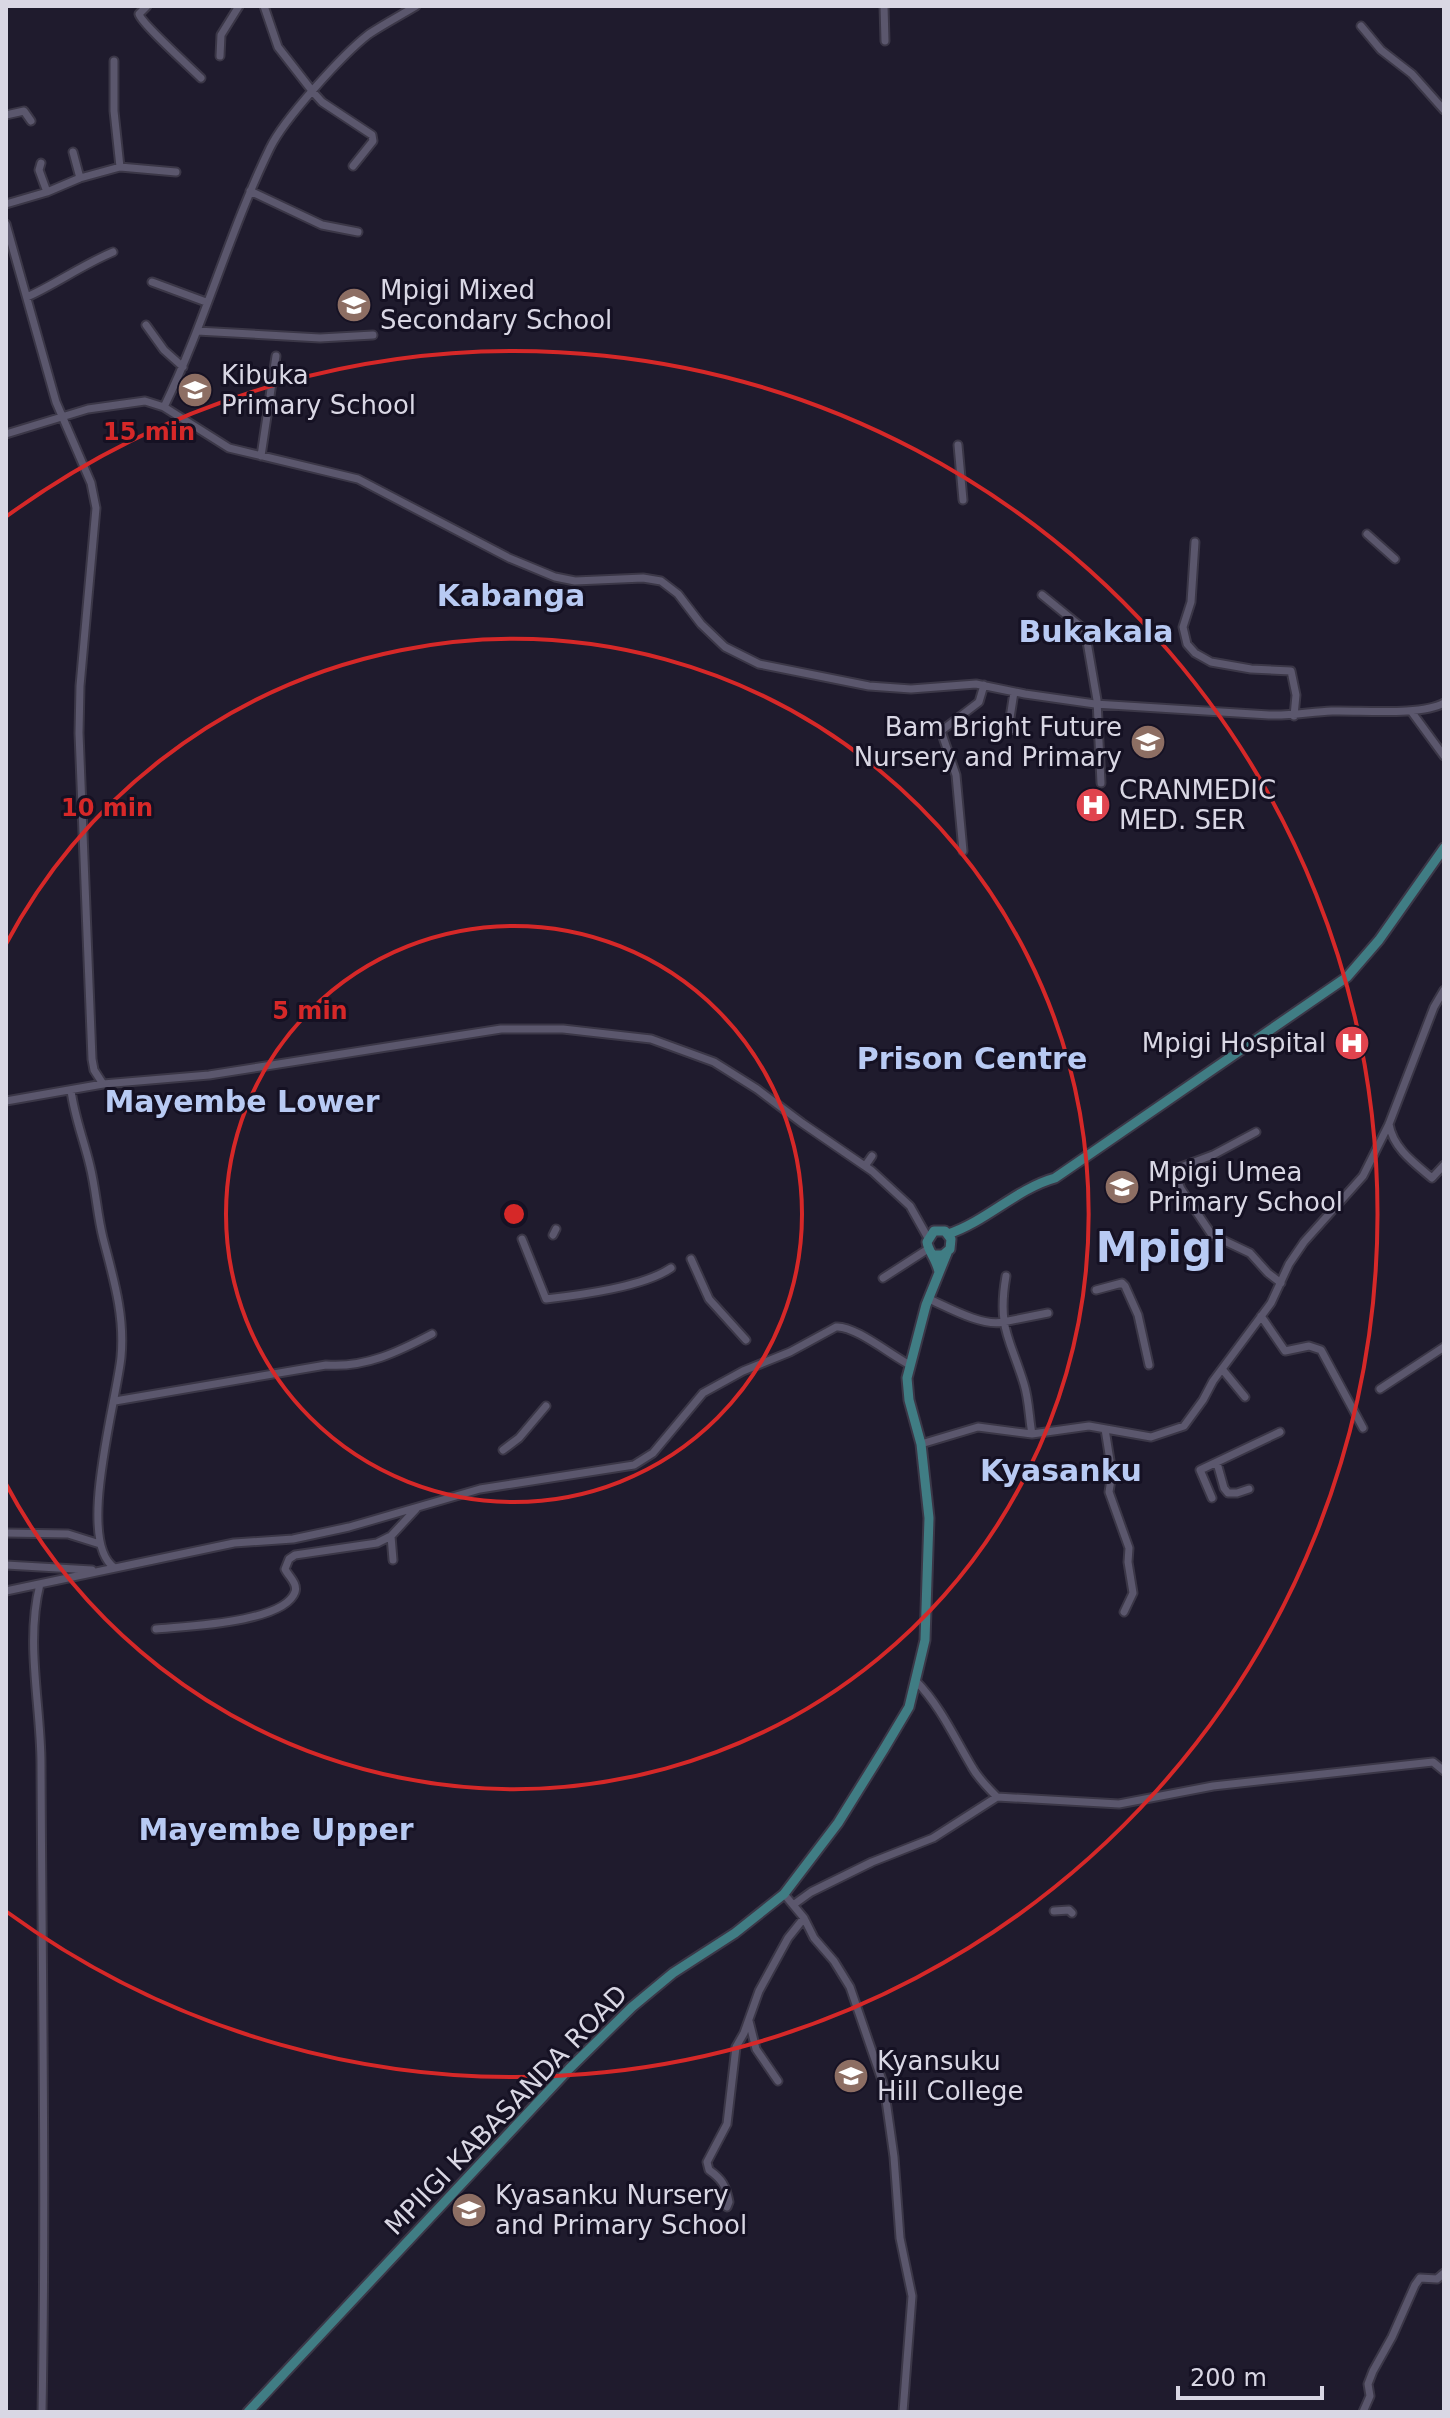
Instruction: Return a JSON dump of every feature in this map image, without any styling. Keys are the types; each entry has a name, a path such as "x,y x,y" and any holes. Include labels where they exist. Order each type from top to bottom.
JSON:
{"main road":[{"name":"MPIIGI KABASANDA ROAD","path":"948,1234 1038,1182 1055,1178 1347,977 1379,940 1444,848"},
{"name":"MPIIGI KABASANDA ROAD","path":"248,2412 611,2028 673,1973 735,1933 784,1894 831,1833 873,1768 909,1707 925,1640 929,1546 921,1444 909,1400 907,1378 939,1272 949,1251 977,1220"},
{"path":"932,1252 949,1251 951,1239 942,1230 931,1234 932,1252 939,1272"}],"street":[{"path":"147,6 139,14 142,22 201,78"},
{"path":"220,56 221,35 239,6"},
{"path":"264,6 278,47 313,92 322,102 372,135 373,141 353,166"},
{"path":"164,407 183,367 250,191 271,146 313,92 369,35 416,6"},
{"path":"884,6 885,41"},
{"path":"1361,26 1381,50 1412,74 1444,110"},
{"path":"114,61 114,111 120,167"},
{"path":"6,115 24,111 31,121"},
{"path":"73,152 80,178"},
{"path":"41,163 39,170 47,192"},
{"path":"6,204 120,167 176,172"},
{"path":"250,191 322,225 358,232"},
{"path":"6,224 56,402 91,483 96,508 80,686 79,733 92,1059 94,1070 103,1084"},
{"path":"27,297 79,267 113,252"},
{"path":"152,282 206,302"},
{"path":"146,325 164,350 183,367"},
{"path":"197,331 320,338 373,335"},
{"path":"261,456 276,356"},
{"path":"6,434 64,417 145,401 164,407 229,448 358,479 509,558 555,577 575,581 643,578 661,581 678,594 701,624 725,647 759,664 869,686 911,689 984,685 1095,704 1294,716 1326,711 1411,711 1444,703"},
{"path":"958,445 963,500"},
{"path":"1367,534 1395,559"},
{"path":"1195,542 1191,602 1183,627 1187,644 1211,662 1251,669 1291,671 1296,695 1294,716"},
{"path":"1042,595 1085,630 1097,700 1101,783"},
{"path":"963,851 956,775 941,731 979,702 984,685"},
{"path":"1011,730 1014,692"},
{"path":"1411,711 1444,756"},
{"path":"921,1444 975,1427 1032,1434 1083,1426 1151,1437 1184,1426 1275,1298 1304,1242 1363,1176 1389,1124 1434,1007 1444,990"},
{"path":"6,1101 103,1084 209,1075 501,1029 610,1033 651,1039 714,1062 757,1089 889,1184 910,1206 921,1227 931,1234"},
{"path":"71,1090 96,1190 96,1211 120,1305 121,1357 97,1499 102,1554 115,1568"},
{"path":"1389,1124 1397,1146 1432,1178 1444,1165"},
{"path":"1256,1132 1213,1155 1173,1170 1181,1189 1212,1235 1250,1253 1281,1283"},
{"path":"865,1166 872,1156"},
{"path":"522,1239 546,1299 574,1296 658,1277 671,1268"},
{"path":"883,1278 932,1252"},
{"path":"691,1259 709,1299 746,1340"},
{"path":"1006,1276 1002,1323 1025,1388 1032,1434"},
{"path":"1096,1290 1122,1283 1125,1286 1138,1315 1149,1365"},
{"path":"929,1299 976,1319 1002,1323 1009,1319 1048,1313"},
{"path":"1261,1316 1285,1351 1309,1346 1321,1350 1363,1428"},
{"path":"6,1591 234,1543 293,1539 349,1527 480,1489 634,1465 653,1453 703,1393 735,1375 790,1352 828,1329 846,1323 910,1365"},
{"path":"115,1401 388,1357 432,1334"},
{"path":"1380,1389 1444,1347"},
{"path":"1222,1369 1245,1397"},
{"path":"503,1450 519,1438 546,1406"},
{"path":"1105,1429 1112,1473 1109,1492 1129,1548 1133,1593 1124,1612"},
{"path":"1212,1498 1200,1470 1280,1432"},
{"path":"1217,1463 1228,1493 1249,1489"},
{"path":"156,1629 235,1621 273,1609 295,1592 285,1569 289,1559 295,1555 377,1543 391,1536 417,1507"},
{"path":"6,1533 68,1534 100,1544"},
{"path":"391,1536 393,1560"},
{"path":"6,1565 98,1571"},
{"path":"40,1584 35,1603 34,1631 41,1763 42,2412"},
{"path":"916,1681 930,1695 973,1769 997,1797"},
{"path":"793,1905 811,1892 872,1862 933,1838 997,1797 1119,1804 1213,1786 1433,1762 1444,1771"},
{"path":"784,1894 804,1918 814,1938 828,1952 850,1987 884,2086 894,2157 900,2238 912,2296 903,2412"},
{"path":"1054,1911 1069,1910 1072,1913"},
{"path":"727,2207 729,2202 723,2182 709,2170 707,2162 727,2124 736,2047 759,1991 788,1938 804,1918"},
{"path":"749,2021 756,2049 778,2081"},
{"path":"1363,2412 1370,2396 1368,2384 1373,2371 1415,2285 1420,2278 1437,2279 1444,2273"}],"shaded area":[{"name":"Mpigi Hospital","path":"1348,1027 1365,1038 1367,1046 1352,1059 1334,1040"}],"place":[{"name":"Mpigi Mixed Secondary School","path":"354,305"},
{"name":"Kibuka Primary School","path":"195,390"},
{"name":"Bam Bright Future Nursery and Primary","path":"1148,742"},
{"name":"CRANMEDIC MED. SER","path":"1093,805"},
{"name":"Mpigi Hospital","path":"1352,1043"},
{"name":"Mpigi Umea Primary School","path":"1122,1187"},
{"name":"Kyansuku Hill College","path":"851,2076"},
{"name":"Kyasanku Nursery and Primary School","path":"469,2210"}],"district":[{"name":"Kabanga","path":"511,595"},
{"name":"Bukakala","path":"1096,631"},
{"name":"Prison Centre","path":"972,1058"},
{"name":"Mayembe Lower","path":"242,1101"},
{"name":"Mpigi","path":"1161,1247"},
{"name":"Kyasanku","path":"1061,1470"},
{"name":"Mayembe Upper","path":"276,1829"}]}
